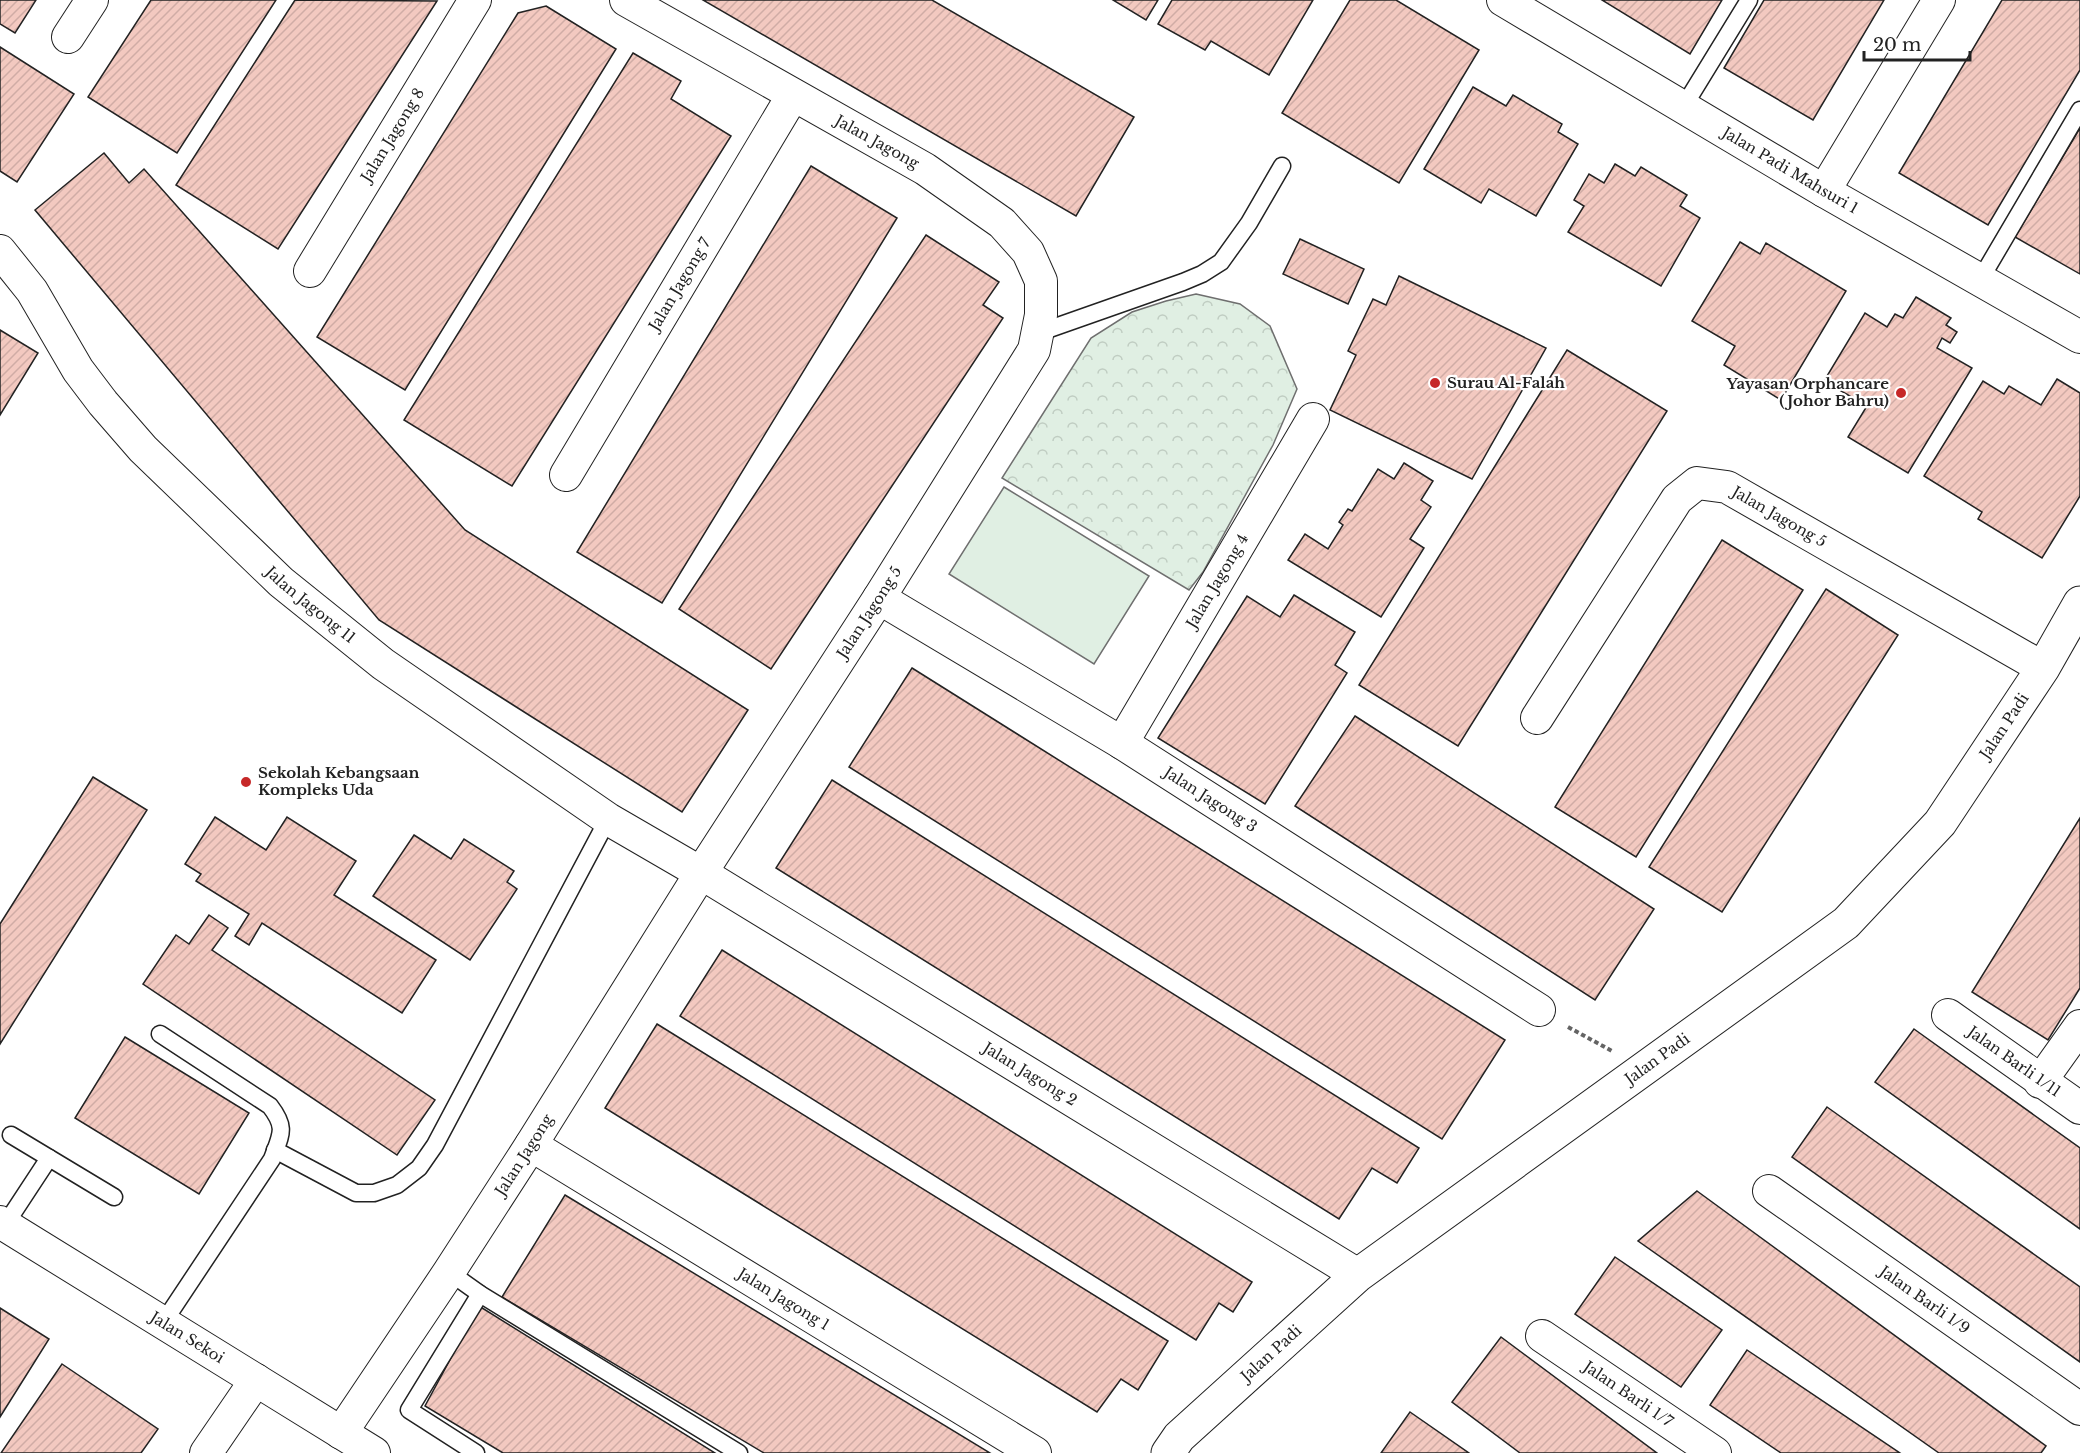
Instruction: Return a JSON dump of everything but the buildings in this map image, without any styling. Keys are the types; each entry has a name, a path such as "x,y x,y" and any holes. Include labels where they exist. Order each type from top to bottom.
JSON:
{"street":[{"path":"68,37 92,0"},
{"name":"Jalan Jagong 8","path":"310,271 475,0"},
{"name":"Jalan Jagong","path":"626,0 925,169 1002,224 1028,252 1041,281 1041,315 1036,341"},
{"name":"Jalan Padi Mahsuri 1","path":"1503,0 1541,9 1684,106 1824,191 2080,337"},
{"path":"1824,191 1939,0"},
{"name":"Jalan Jagong 7","path":"566,474 793,95"},
{"name":"Jalan Jagong 11","path":"0,251 32,291 78,370 103,403 143,449 281,582 383,664 608,819 701,873"},
{"name":"Jalan Jagong 5","path":"701,873 879,598 1036,341"},
{"name":"Jalan Jagong 4","path":"1122,743 1313,419"},
{"name":"Jalan Jagong 5","path":"1537,718 1677,499 1697,483 1727,487 2043,668"},
{"name":"Jalan Jagong 3","path":"879,598 1122,743 1539,1010"},
{"name":"Jalan Padi","path":"1168,1453 1179,1437 1358,1275 1846,923 1940,823 2043,668 2080,603"},
{"name":"Jalan Jagong","path":"341,1433 531,1145 701,873"},
{"name":"Jalan Jagong 2","path":"701,873 1358,1275"},
{"name":"Jalan Barli 1/11","path":"1948,1015 2080,1108"},
{"path":"2040,1082 2080,1026"},
{"name":"Jalan Jagong 1","path":"531,1145 1035,1453"},
{"name":"Jalan Barli 1/9","path":"1769,1191 2080,1409"},
{"name":"Jalan Sekoi","path":"2,1224 374,1453"},
{"name":"Jalan Barli 1/7","path":"1542,1335 1715,1453"},
{"path":"206,1453 256,1380"}],"lane":[{"path":"1684,106 1749,0"},
{"path":"1980,280 2080,110"},
{"path":"1036,341 1202,274 1221,262 1248,224 1282,166"},
{"path":"275,1150 356,1194 374,1193 398,1185 419,1168 435,1144 608,819"},
{"path":"160,1034 270,1106 281,1120 281,1137 256,1184 163,1323"},
{"path":"11,1135 114,1197"},
{"path":"2,1224 49,1158"},
{"path":"449,1272 480,1294 739,1453"},
{"path":"476,1453 409,1410 480,1294"}],"path":[{"path":"1539,1010 1644,1069"}],"green space":[{"path":"1196,294 1240,304 1270,326 1297,389 1273,445 1203,572 1189,590 1002,478 1091,338 1132,312"},
{"path":"1004,487 1149,576 1094,664 949,574"}],"place":[{"name":"Surau Al-Falah","path":"1435,383"},
{"name":"Yayasan Orphancare (Johor Bahru)","path":"1901,393"},
{"name":"Sekolah Kebangsaan Kompleks Uda","path":"246,782"}]}
